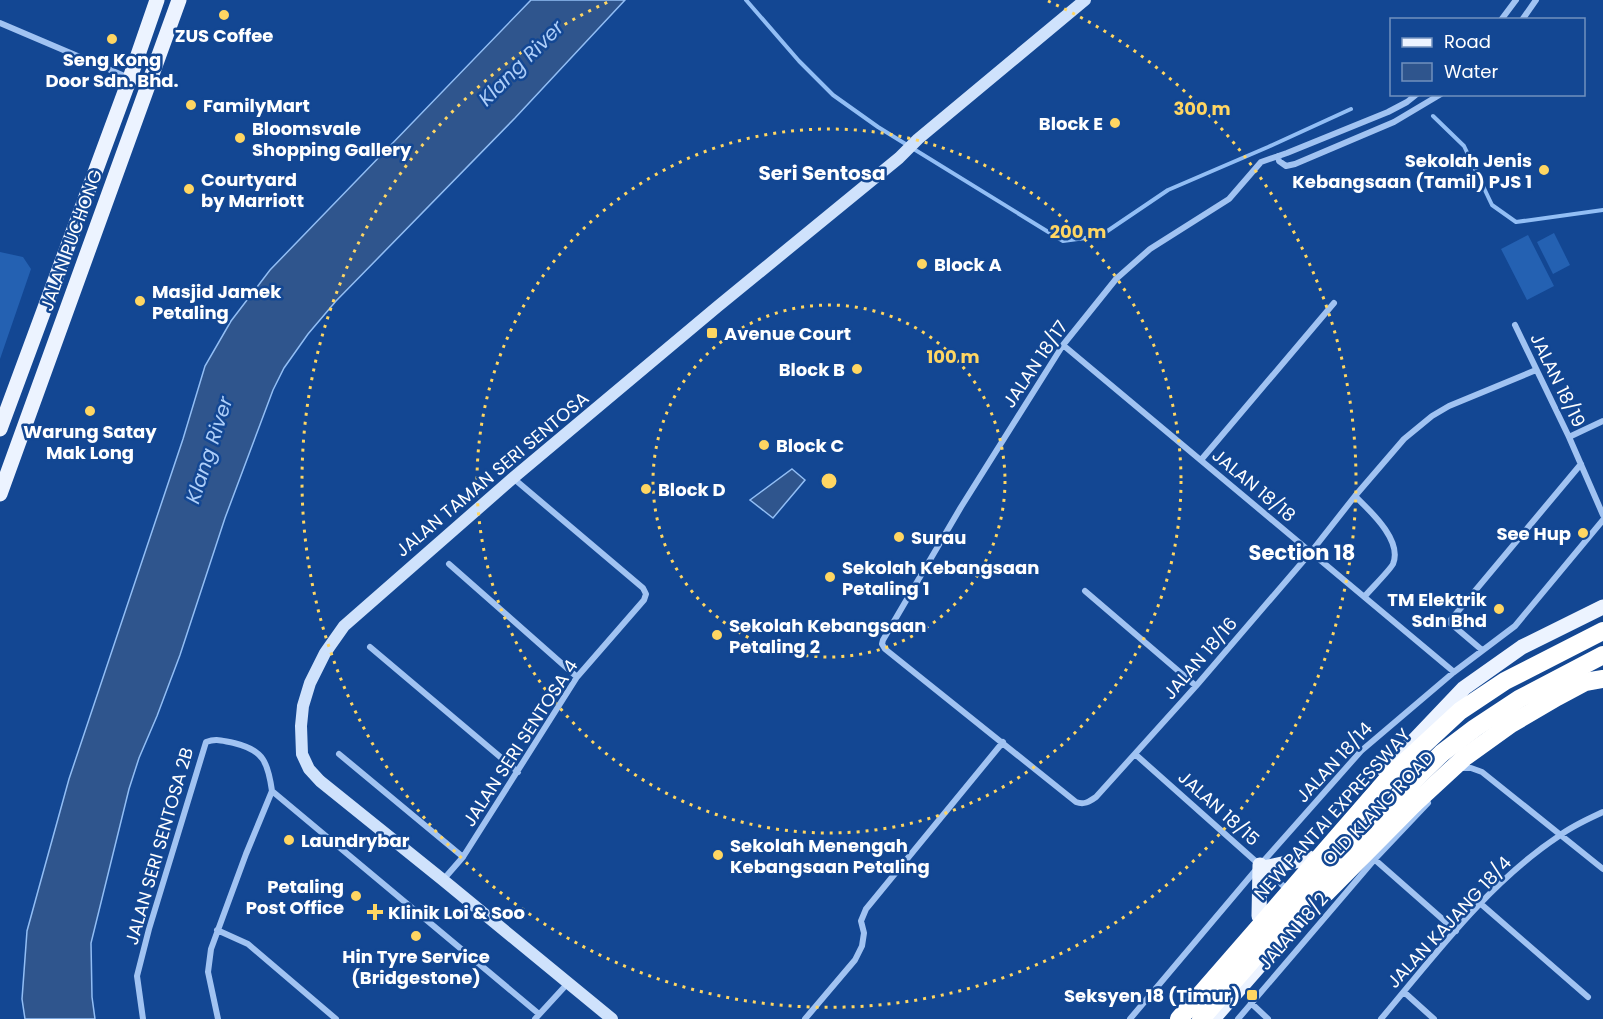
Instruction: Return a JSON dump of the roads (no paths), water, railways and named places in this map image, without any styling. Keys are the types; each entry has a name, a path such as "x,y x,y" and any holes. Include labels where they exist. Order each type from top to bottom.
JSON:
{"highway":[{"name":"NEW PANTAI EXPRESSWAY","path":"1179,1019 1393,773 1426,741 1460,711 1505,681 1603,631"},
{"name":"NEW PANTAI EXPRESSWAY","path":"1201,1019 1399,795 1442,753 1518,699 1603,655"},
{"path":"1259,951 1330,889 1414,804 1465,757 1511,723 1557,697 1586,682 1603,679"}],"main road":[{"name":"JALAN PUCHONG","path":"0,429 157,0"},
{"name":"JALAN PUCHONG","path":"0,494 4,469 179,0"},
{"name":"JALAN TAMAN SERI SENTOSA","path":"612,1019 443,879 320,782 309,769 302,754 303,706 310,683 325,653 344,626 513,478 899,158 1085,0"},
{"name":"OLD KLANG ROAD","path":"1170,1019 1260,916 1289,891 1309,858 1418,735 1464,688 1522,647 1603,607"},
{"path":"1418,735 1501,676 1603,624"},
{"name":"OLD KLANG ROAD","path":"1213,1019 1305,905 1413,795 1488,727 1603,663"},
{"path":"1260,916 1262,867 1309,858"}],"street":[{"path":"1502,18 1516,0"},
{"path":"1523,18 1536,0"},
{"path":"0,23 148,86"},
{"name":"JALAN 18/17","path":"883,640 961,507 1062,345 1121,273 1150,249 1229,199 1261,162 1388,112 1414,96"},
{"path":"1274,157 1286,166 1295,164 1394,122 1438,96"},
{"path":"1388,112 1394,122"},
{"path":"1201,460 1334,303"},
{"name":"JALAN 18/19","path":"1515,325 1569,437 1603,515"},
{"name":"JALAN 18/18","path":"1062,345 1454,672"},
{"name":"JALAN 18/16","path":"883,640 882,644 885,649 1076,802 1081,804 1089,802 1196,686 1404,439 1432,416 1449,406 1536,370"},
{"path":"1569,437 1603,421"},
{"path":"1482,650 1449,622 1581,464"},
{"name":"JALAN SERI SENTOSA 4","path":"443,879 464,857 578,677 644,600 646,594 643,588 513,478"},
{"path":"1355,496 1377,518 1395,550 1393,564 1365,597"},
{"name":"JALAN 18/14","path":"1130,1019 1361,751 1454,672 1515,626 1603,520"},
{"path":"449,564 578,677"},
{"path":"1085,591 1196,686"},
{"path":"370,647 518,772"},
{"name":"JALAN SERI SENTOSA 2B","path":"143,1019 137,976 206,742 214,739 245,746 261,756 269,770 272,791"},
{"path":"805,1019 855,960 862,946 864,933 861,921 866,909 1003,742"},
{"path":"339,754 464,857"},
{"name":"JALAN 18/15","path":"1135,754 1289,891"},
{"path":"1437,793 1461,768 1472,768 1482,772 1603,869"},
{"path":"218,1019 208,972 211,949 272,791 537,1017 568,983"},
{"name":"JALAN 18/2","path":"1238,1019 1374,860 1430,801"},
{"name":"JALAN KAJANG 18/4","path":"1381,1019 1456,931 1530,857 1560,835 1603,812"},
{"path":"1362,848 1456,931"},
{"path":"1481,904 1588,997"},
{"path":"217,930 248,944 336,1019"},
{"path":"1404,992 1434,1019"},
{"path":"1251,1004 1268,1019"}],"water":[{"name":"Klang River","path":"531,0 625,0 515,118 336,301 308,334 284,368 273,390 225,518 180,655 129,789 91,943 92,997 95,1019 25,1019 22,999 27,931 38,891 69,779 183,439 205,366 231,321 270,270"},
{"path":"792,469 805,480 773,518 750,500"}],"waterway":[{"path":"746,0 799,61 833,95 878,127 1063,241 1100,236 1168,190 1351,109"},
{"path":"1433,116 1464,146 1492,205 1516,222 1603,210"}],"place":[{"name":"ZUS Coffee","path":"224,15"},
{"name":"Seng Kong Door Sdn. Bhd.","path":"112,39"},
{"name":"FamilyMart","path":"191,105"},
{"name":"Block E","path":"1115,123"},
{"name":"Bloomsvale Shopping Gallery","path":"240,138"},
{"name":"Sekolah Jenis Kebangsaan (Tamil) PJS 1","path":"1544,170"},
{"name":"Courtyard by Marriott","path":"189,189"},
{"name":"Block A","path":"922,264"},
{"name":"Masjid Jamek Petaling","path":"140,301"},
{"name":"Avenue Court","path":"712,333"},
{"name":"Block B","path":"857,369"},
{"name":"Warung Satay Mak Long","path":"90,411"},
{"name":"Block C","path":"764,445"},
{"name":"Block D","path":"646,489"},
{"name":"See Hup","path":"1583,533"},
{"name":"Surau","path":"899,537"},
{"name":"Sekolah Kebangsaan Petaling 1","path":"830,577"},
{"name":"TM Elektrik Sdn Bhd","path":"1499,609"},
{"name":"Sekolah Kebangsaan Petaling 2","path":"717,635"},
{"name":"Laundrybar","path":"289,840"},
{"name":"Sekolah Menengah Kebangsaan Petaling","path":"718,855"},
{"name":"Petaling Post Office","path":"356,896"},
{"name":"Klinik Loi & Soo","path":"375,912"},
{"name":"Hin Tyre Service (Bridgestone)","path":"416,936"},
{"name":"Seksyen 18 (Timur)","path":"1252,995"}],"district":[{"name":"Seri Sentosa","path":"822,173"},
{"name":"Section 18","path":"1302,552"}]}
